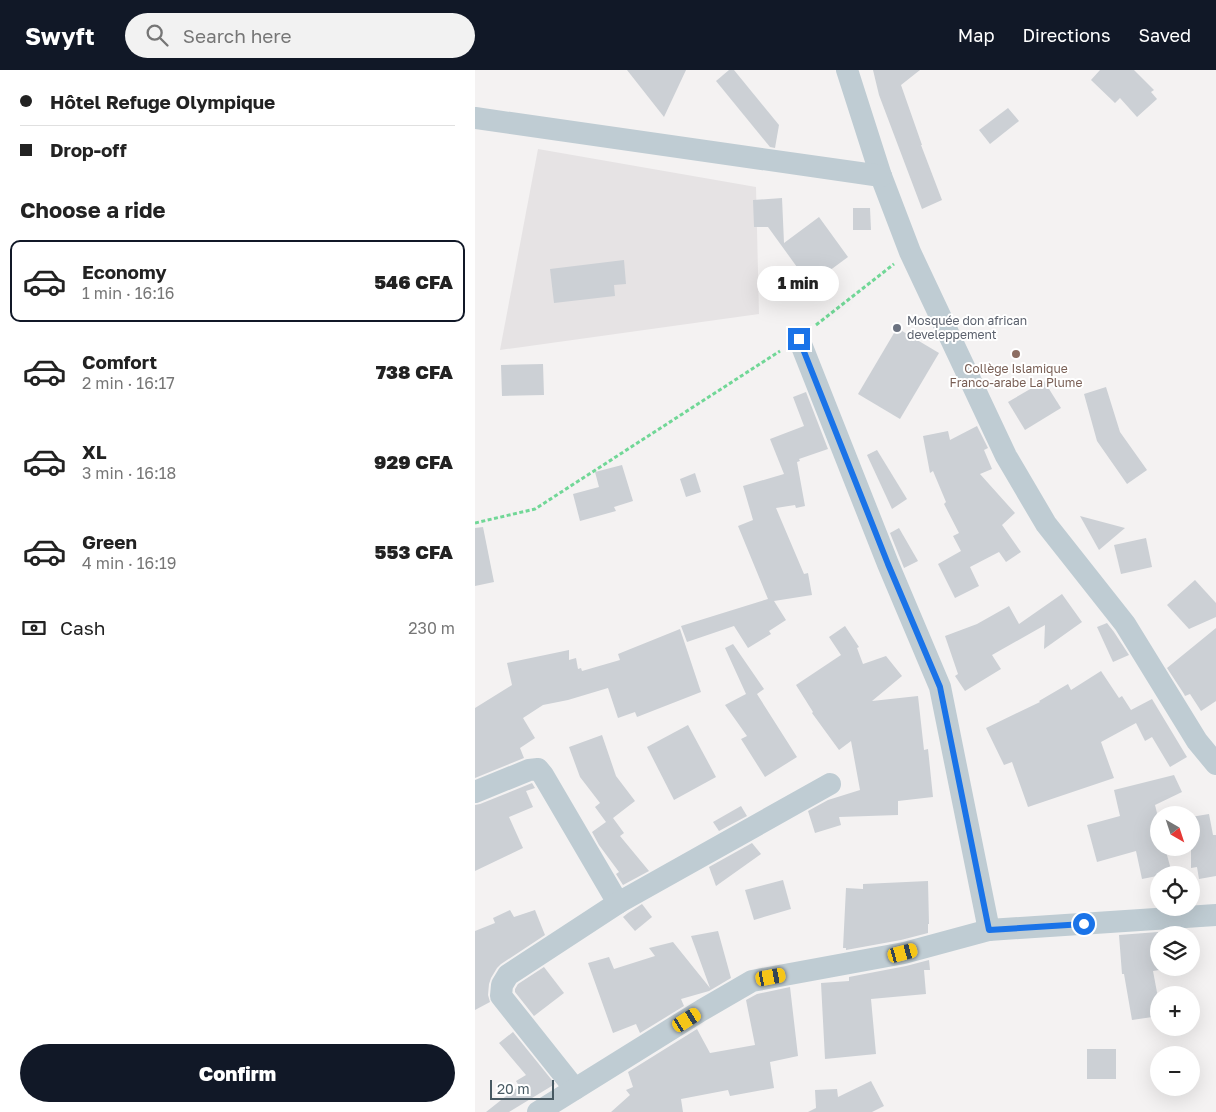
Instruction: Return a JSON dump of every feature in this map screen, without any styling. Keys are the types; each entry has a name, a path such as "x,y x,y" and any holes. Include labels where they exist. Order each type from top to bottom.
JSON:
{"street":[{"path":"847,70 881,176 910,252 1006,456 1046,524 1125,624 1197,741 1216,764"},
{"path":"475,118 881,176"},
{"path":"799,339 888,564 940,687 989,930"},
{"path":"475,792 529,770 538,769 618,903"},
{"path":"575,1089 501,996 502,984 507,975 618,903 830,784"},
{"path":"538,1112 702,1010 753,981 903,953 989,930 1216,915"}],"path":[{"path":"475,523 535,508 799,339 910,252"}],"shaded area":[{"path":"538,149 756,187 759,314 500,350"}],"building":[{"path":"627,70 686,70 664,117"},
{"path":"729,70 734,70 779,125 775,148 770,147 716,81"},
{"path":"873,70 920,70 901,85 942,200 922,209 879,95"},
{"path":"1100,70 1134,70 1154,90 1151,92 1157,99 1137,117 1120,98 1115,103 1091,80"},
{"path":"1008,108 1019,121 990,144 979,130"},
{"path":"782,198 784,243 819,217 848,257 810,285 768,227 754,227 753,200"},
{"path":"853,208 870,208 871,230 853,230"},
{"path":"624,260 626,284 614,285 615,296 554,303 550,269"},
{"path":"897,328 939,353 900,419 858,394"},
{"path":"543,364 544,395 502,396 501,365"},
{"path":"1044,381 1061,408 1025,430 1008,402"},
{"path":"1106,387 1120,432 1147,470 1127,484 1097,441 1084,394"},
{"path":"806,392 828,449 799,459 800,461 797,462 805,506 796,508 795,505 776,508 804,574 808,573 812,595 774,601 786,620 769,631 771,634 748,648 734,626 687,642 681,626 768,599 738,526 753,520 743,486 784,474 770,439 804,426 793,397"},
{"path":"977,426 988,448 984,450 992,469 980,474 1015,513 1002,525 1021,552 1006,562 999,552 970,567 979,586 955,598 938,564 961,551 953,536 959,533 944,504 946,502 933,471 930,473 923,436 948,431 950,440"},
{"path":"877,450 907,499 892,509 867,455"},
{"path":"622,465 633,501 614,507 616,511 580,521 573,494 599,487 595,472"},
{"path":"695,473 701,492 686,497 680,479"},
{"path":"1080,516 1125,528 1099,550"},
{"path":"483,527 494,582 475,586 475,528"},
{"path":"899,528 918,561 904,568 890,533"},
{"path":"1146,538 1152,567 1121,574 1114,545"},
{"path":"1195,580 1216,603 1216,617 1189,629 1167,605"},
{"path":"1062,594 1082,622 1044,649 1045,625 992,655 1001,669 965,691 955,676 958,674 945,636 977,624 1009,606 1019,624"},
{"path":"1107,623 1129,655 1113,662 1097,627"},
{"path":"845,626 859,647 857,648 863,664 886,656 902,676 872,701 918,696 924,750 928,749 933,797 898,801 898,815 839,817 841,825 815,833 808,811 828,800 860,790 851,741 839,750 812,713 796,685 841,655 829,637"},
{"path":"1216,628 1216,701 1201,711 1190,694 1185,696 1167,668"},
{"path":"680,629 701,692 637,717 635,712 618,718 608,688 543,705 523,718 535,738 520,748 524,758 475,778 475,708 512,685 507,663 569,650 569,660 576,658 578,669 581,668 582,671 620,660 618,654"},
{"path":"733,644 764,689 757,694 797,757 765,777 741,739 747,736 725,705 746,694 725,648"},
{"path":"1101,671 1119,698 1122,696 1131,710 1152,699 1187,757 1170,767 1152,737 1145,741 1136,723 1101,742 1114,778 1028,807 1012,762 1004,765 986,728 1040,702 1068,684 1071,690"},
{"path":"688,725 716,777 674,800 647,747"},
{"path":"602,735 616,776 635,801 613,818 624,833 620,836 649,871 623,885 616,874 619,872 592,832 606,822 595,807 600,803 580,777 569,747"},
{"path":"1174,775 1182,792 1155,806 1150,806 1150,856 1167,856 1170,866 1150,866 1150,877 1142,879 1136,851 1097,862 1087,825 1120,816 1114,790"},
{"path":"532,783 535,788 526,791 533,807 509,817 523,848 475,871 475,805"},
{"path":"741,806 747,816 719,831 713,822"},
{"path":"1209,814 1213,835 1216,835 1216,876 1200,879 1200,866 1191,866 1191,856 1200,856 1200,816"},
{"path":"752,843 761,854 716,886 709,867"},
{"path":"783,880 791,909 754,920 745,890"},
{"path":"928,881 928,933 846,950 846,948 843,948 846,888 863,889 863,884"},
{"path":"642,904 652,917 635,931 623,917"},
{"path":"510,910 514,917 535,910 545,935 497,968 489,984 488,995 490,1002 475,1010 475,931 495,923 493,918"},
{"path":"718,931 731,978 709,991 681,999 684,1006 640,1033 636,1024 613,1033 588,963 609,957 614,969 655,956 649,948 673,942 710,988 691,936"},
{"path":"1150,933 1150,976 1154,976 1156,986 1150,986 1150,1017 1132,1020 1124,974 1122,974 1119,935"},
{"path":"929,960 930,970 924,970 926,994 871,999 876,1054 825,1059 821,983 849,981 849,977"},
{"path":"544,967 564,993 534,1016 515,992 515,989 518,984"},
{"path":"790,987 798,1056 770,1062 774,1088 730,1096 728,1090 681,1099 683,1112 611,1112 630,1095 626,1090 633,1087 628,1072 697,1029 710,1053 755,1045 746,1000 757,994"},
{"path":"513,1032 555,1084 509,1112 486,1112 519,1086 516,1081 526,1075 499,1043"},
{"path":"1087,1049 1116,1049 1116,1079 1087,1079"},
{"path":"871,1081 884,1106 872,1112 808,1112 816,1108 815,1090 837,1089 838,1097"}],"place":[{"name":"Mosquée don african develeppement","path":"897,328"},
{"name":"Collège Islamique Franco-arabe La Plume","path":"1016,354"}],"route":[{"path":"799,339 888,564 940,687 989,930 1084,924"}]}
